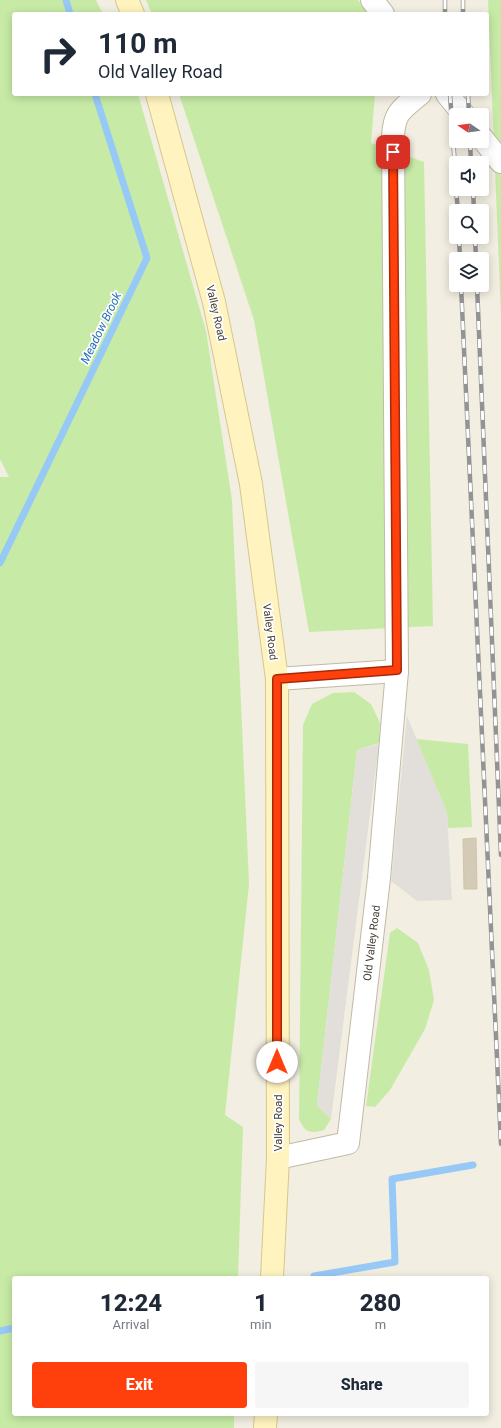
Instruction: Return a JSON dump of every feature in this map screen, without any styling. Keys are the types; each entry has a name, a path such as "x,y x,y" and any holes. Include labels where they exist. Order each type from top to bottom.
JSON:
{"main road":[{"path":"127,0 132,12"},
{"name":"Valley Road","path":"158,96 214,302 252,484 277,679 278,1158 272,1276"},
{"path":"265,1428 266,1416"}],"street":[{"path":"372,0 381,12"},
{"name":"Old Valley Road","path":"278,1158 348,1143 379,878 397,670 393,137 394,124 399,112 418,96"},
{"path":"449,96 458,108"},
{"path":"489,147 501,162"},
{"path":"277,679 397,670"}],"green space":[{"path":"0,0 96,0 102,12 12,12 12,96 139,96 206,331 232,500 249,884 225,1115 243,1127 238,1276 12,1276 12,1416 234,1416 234,1428 0,1428 0,477 9,477 0,459"},
{"path":"146,0 358,0 369,12 151,12"},
{"path":"488,0 501,0 501,316 489,12"},
{"path":"180,96 375,96 371,143 424,162 433,626 309,632 254,320"},
{"path":"354,692 371,704 380,723 379,743 357,750 317,1105 331,1119 324,1130 312,1132 303,1127 299,1119 303,725 312,704 333,693"},
{"path":"416,739 468,744 472,827 448,828 447,813"},
{"path":"397,928 418,943 429,970 434,1000 425,1029 390,1090 375,1107 366,1106 390,933"}],"shaded area":[{"path":"407,716 447,813 452,900 417,901 391,881"},
{"path":"379,744 331,1119 317,1105 357,750"}],"building":[{"path":"476,838 477,889 464,889 463,839"}],"waterway":[{"name":"Meadow Brook","path":"66,0 69,12"},
{"name":"Meadow Brook","path":"0,563 147,258 96,96"},
{"path":"314,1276 395,1262 392,1179 473,1165"},
{"path":"0,1331 12,1328"}],"railway":[{"path":"445,0 445,12"},
{"path":"463,0 463,12"},
{"path":"450,96 454,156"},
{"path":"468,96 469,108"},
{"path":"470,148 471,156"},
{"path":"457,196 457,204"},
{"path":"473,196 474,204"},
{"path":"459,244 460,252"},
{"path":"475,244 476,252"},
{"path":"461,292 501,1144"},
{"path":"477,292 501,855"}],"route":[{"path":"277,1062 277,679 397,670 393,152"}]}
